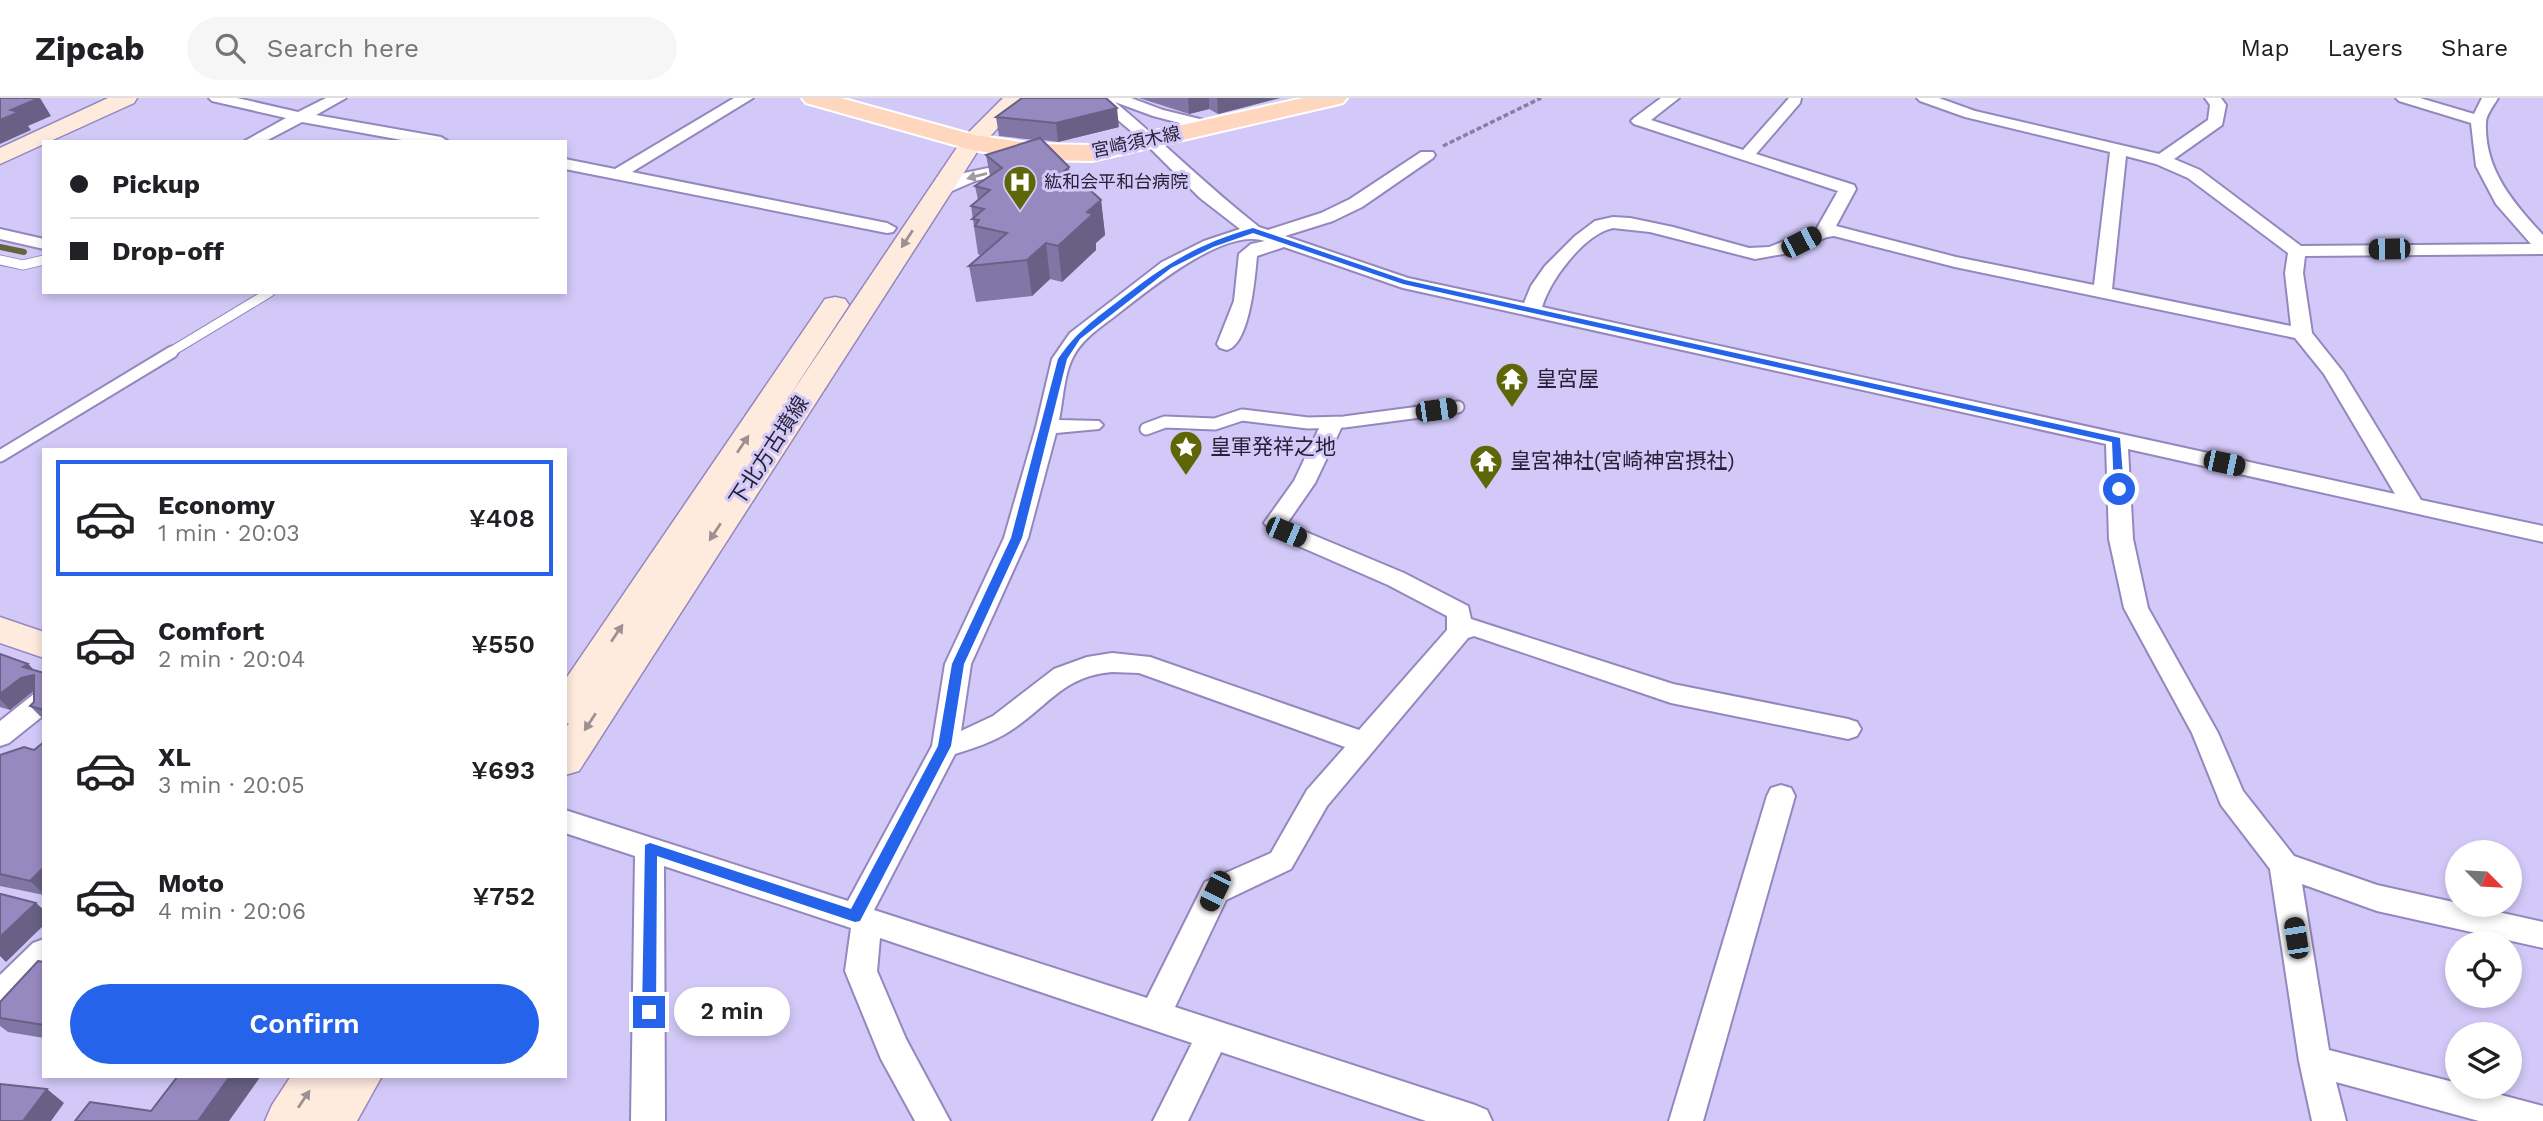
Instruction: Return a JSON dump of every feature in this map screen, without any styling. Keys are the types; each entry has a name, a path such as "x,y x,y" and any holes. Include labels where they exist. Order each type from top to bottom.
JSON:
{"main road":[{"path":"0,157 126,98"},
{"name":"宮崎須木線","path":"814,98 963,139 1035,152 1092,153 1335,98"},
{"path":"963,139 995,98"},
{"path":"963,139 1015,98"},
{"name":"下北方古墳線","path":"567,757 938,191 963,139"},
{"name":"下北方古墳線","path":"567,707 887,228 963,139"},
{"path":"0,630 42,644"},
{"path":"289,1121 318,1078"},
{"path":"330,1121 358,1078"}],"street":[{"path":"218,98 300,117 430,140"},
{"path":"255,140 338,98"},
{"path":"618,174 745,98"},
{"path":"1100,98 1150,139 1206,194 1268,236 1403,282 2543,534"},
{"path":"1117,98 1158,113 1210,126"},
{"path":"1532,310 1539,283 1572,248 1602,224 1623,223 1660,229 1748,253 1761,254 1780,251 1824,231 1848,189 1639,121 1671,98"},
{"path":"1925,98 1970,114 2119,148 2162,160 2194,173 2297,251 2543,248"},
{"path":"2162,160 2216,122 2218,105 2213,98"},
{"path":"2404,98 2478,120"},
{"path":"2490,98 2478,120 2484,166 2502,200 2543,248"},
{"path":"1746,156 1795,100"},
{"path":"2102,293 2119,148"},
{"path":"938,191 970,177 1092,153"},
{"path":"933,1121 893,1048 861,971 861,919 945,746 958,664 1016,538 1047,427 1062,359 1077,337 1168,266 1210,245 1268,236 1327,217 1356,203 1427,155"},
{"path":"567,164 887,228"},
{"path":"1824,231 1955,262 2302,334"},
{"path":"0,234 42,244"},
{"path":"1227,344 1243,301 1248,254 1268,236"},
{"path":"2297,251 2294,272 2302,334 2333,372 2412,504"},
{"path":"1333,422 1304,483 1275,523 1286,532 1396,579 1459,612 1459,632"},
{"path":"1047,427 1092,425"},
{"path":"2117,440 2121,538 2136,608 2205,733 2231,797 2284,865 2315,1061 2329,1121"},
{"path":"1155,1016 1215,891 1281,860 1317,798 1459,632 1474,627 1671,693 1848,729"},
{"path":"945,746 975,738 1010,719 1041,691 1077,668 1110,660 1141,664 1365,743"},
{"path":"0,736 42,702"},
{"path":"1686,1121 1781,796"},
{"path":"567,822 1475,1121"},
{"path":"649,1121 650,849"},
{"path":"2284,865 2377,898 2543,935"},
{"path":"0,996 42,954"},
{"path":"1170,1121 1213,1035"},
{"path":"2315,1061 2539,1121"}],"lane":[{"path":"0,260 23,265 42,260"},
{"path":"0,456 267,294"},
{"path":"1146,429 1166,422 1215,424 1242,415 1308,423 1458,407"}],"path":[{"path":"1427,155 1468,131 1541,98"}],"building":[{"path":"0,98 39,98 11,110 19,112 0,120"},
{"path":"1022,98 1106,98 1117,108 1056,123 996,117"},
{"path":"1040,138 1069,167 1054,180 1088,188 1101,200 1087,212 1093,214 1058,246 1046,243 1027,260 969,266 1007,233 975,226 979,220 972,219 984,209 971,206 990,190 975,186 1002,168 986,155"},
{"path":"0,654 28,664 23,667 42,672 42,709 30,706 34,702 34,675 21,678 0,694"},
{"path":"42,744 42,869 30,881 0,874 0,755 24,747 34,750"},
{"path":"0,894 36,903 0,937"},
{"path":"38,961 42,962 42,1025 0,1018 0,1002"},
{"path":"176,1078 229,1078 198,1121 75,1121 90,1102 151,1111"},
{"path":"0,1084 47,1089 23,1121 0,1121"}],"waterway":[{"path":"0,247 24,252"}],"place":[{"name":"紘和会平和台病院","path":"1020,212"},
{"name":"皇宮屋","path":"1512,409"},
{"name":"皇軍発祥之地","path":"1186,477"},
{"name":"皇宮神社(宮崎神宮摂社)","path":"1486,491"}],"route":[{"path":"649,1012 650,849 855,916 945,746 958,664 1016,538 1047,427 1062,359 1077,337 1168,266 1210,245 1253,231 1403,282 2117,440 2119,489"}]}
